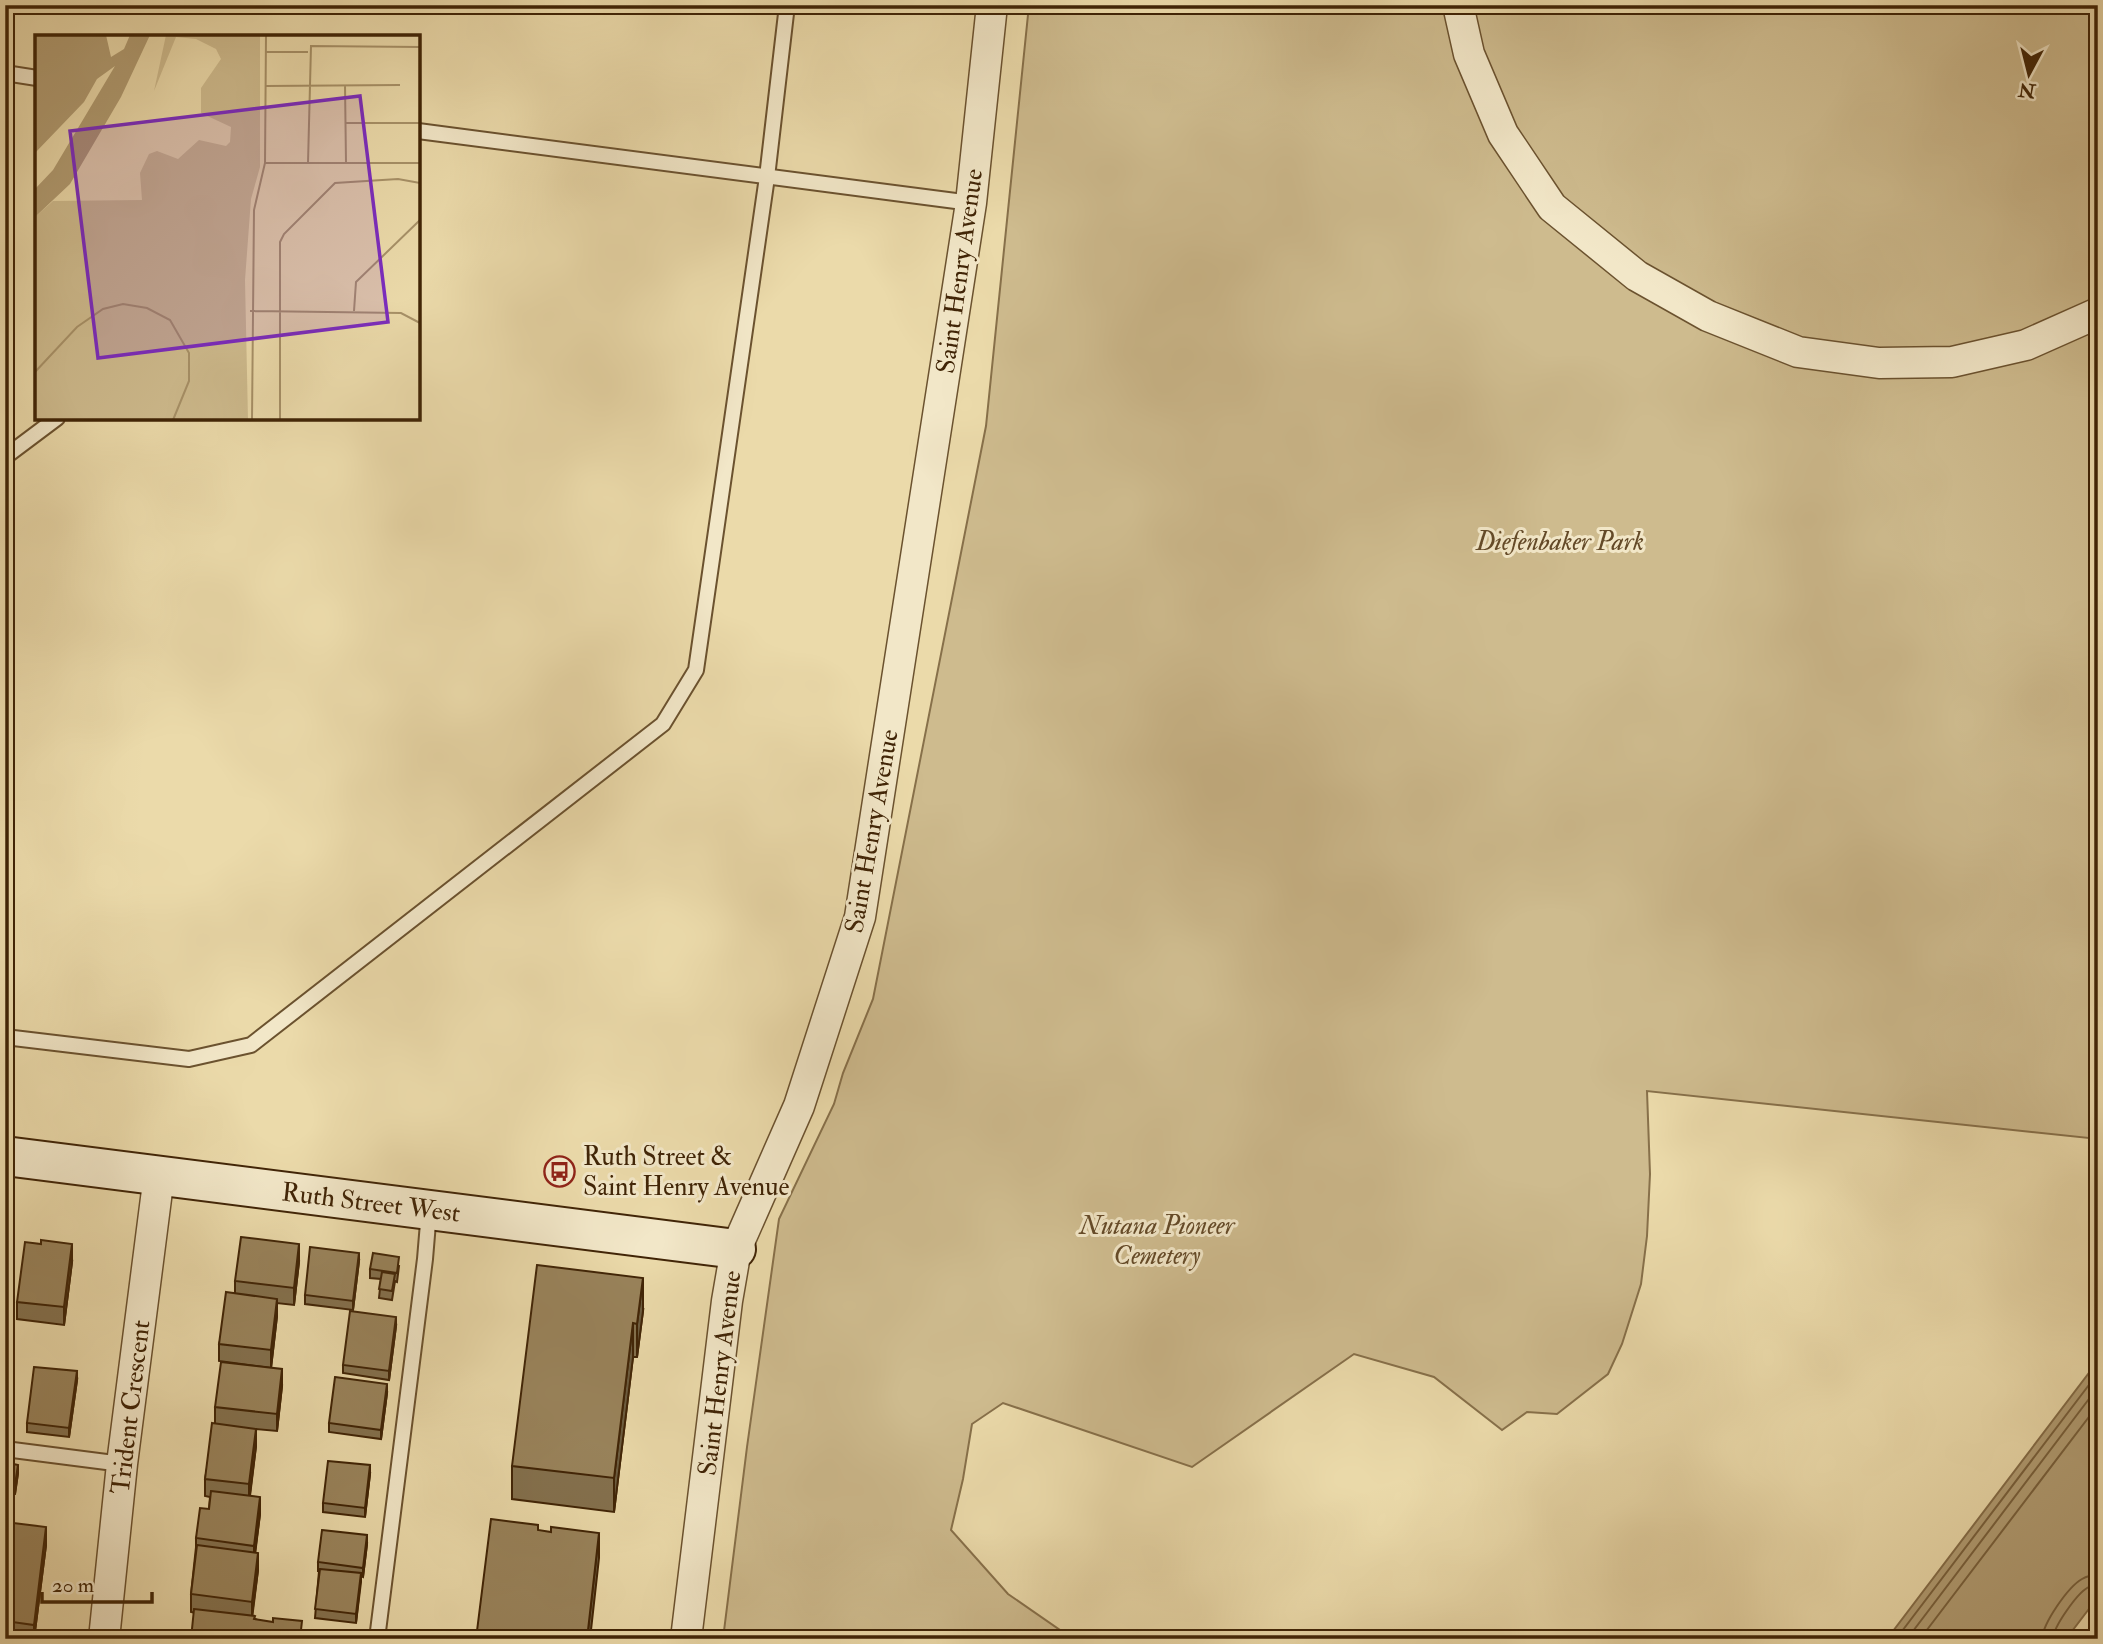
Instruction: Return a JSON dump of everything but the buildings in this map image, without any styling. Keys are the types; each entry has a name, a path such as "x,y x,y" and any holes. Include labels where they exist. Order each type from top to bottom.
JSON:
{"street":[{"name":"Saint Henry Avenue","path":"686,1639 736,1249 799,1106 860,917 971,203 992,5"},
{"path":"1458,5 1469,54 1503,134 1552,207 1637,276 1709,316 1798,352 1879,363 1952,362 2026,345 2098,313"},
{"name":"Ruth Street West","path":"5,1156 736,1249"},
{"name":"Trident Crescent","path":"104,1639 122,1464 159,1175"}],"lane":[{"path":"5,1037 189,1059 251,1045 663,724 696,670 767,177 787,5"},
{"path":"5,73 35,78"},
{"path":"420,131 971,203"},
{"path":"5,457 54,420"},
{"path":"377,1639 429,1209"},
{"path":"5,1449 122,1464"}],"green space":[{"name":"Diefenbaker Park","path":"1029,5 2098,5 2098,1139 1647,1091 1650,1174 1641,1284 1622,1344 1608,1374 1557,1414 1527,1412 1502,1430 1434,1377 1354,1354 1192,1467 1003,1403 972,1424 951,1530 1008,1594 1063,1632 1084,1639 723,1639 779,1219 834,1104 843,1073 873,999 986,426"}],"water":[{"path":"2098,1361 2098,1597 2066,1639 1887,1639"}],"place":[{"name":"Ruth Street & Saint Henry Avenue","path":"560,1171"}],"park label":[{"name":"Nutana Pioneer Cemetery","path":"1157,1240"}]}
